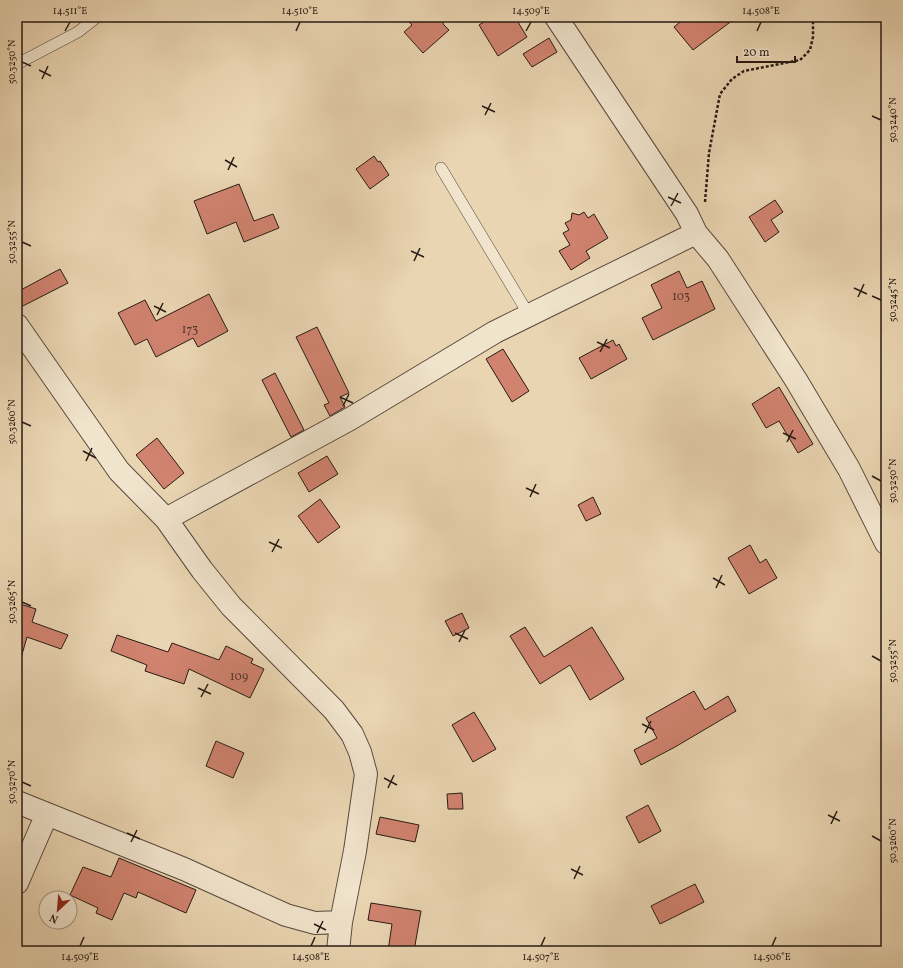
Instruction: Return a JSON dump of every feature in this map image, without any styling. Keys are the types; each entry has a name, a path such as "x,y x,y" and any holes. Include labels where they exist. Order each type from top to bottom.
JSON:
{"street":[{"path":"556,17 680,202 696,234 718,259 796,380 849,469 886,543"},
{"path":"166,519 350,419 495,332 696,234"},
{"path":"17,324 118,471 166,519 202,570 231,606 334,710 352,734 360,752 366,774 355,851 341,922 338,951"},
{"path":"17,802 184,869 286,915 315,924 341,922"},
{"path":"17,883 46,814"}],"lane":[{"path":"17,64 78,32 97,17"},
{"path":"441,168 529,315"}],"path":[{"path":"696,234 704,208 709,153 720,94 732,79 744,71 800,60 810,50 813,37 813,23 811,17"}],"building":[{"path":"405,17 444,17 443,24 449,30 423,53 404,32 412,25"},
{"path":"492,17 515,17 527,37 498,56 479,25"},
{"path":"686,17 737,17 693,50 674,27"},
{"path":"549,38 557,52 532,67 523,54"},
{"path":"374,156 378,162 380,161 389,175 370,189 356,169"},
{"path":"239,184 254,221 273,214 279,228 244,242 236,222 207,234 194,201"},
{"path":"775,200 783,212 771,220 779,232 765,242 749,217"},
{"path":"584,212 588,218 594,214 608,238 586,251 590,258 571,270 559,251 570,245 563,233 569,230 565,223 571,220 572,213 579,215"},
{"path":"60,269 68,283 17,309 17,292"},
{"path":"679,271 687,288 702,281 715,309 653,340 642,318 662,308 651,285"},
{"path":"209,294 228,331 198,347 193,338 156,357 147,339 135,345 118,313 145,300 156,321"},
{"path":"317,327 349,393 340,397 345,407 330,416 324,405 329,403 296,337"},
{"path":"613,340 616,346 619,344 627,359 591,379 579,358"},
{"path":"503,349 529,391 512,402 486,359"},
{"path":"275,373 304,430 291,437 262,380"},
{"path":"779,387 813,444 798,453 779,421 766,428 752,404"},
{"path":"157,438 184,473 164,489 136,455"},
{"path":"327,456 338,474 309,492 298,473"},
{"path":"593,497 601,514 586,521 578,505"},
{"path":"320,499 340,527 318,543 298,516"},
{"path":"750,545 760,563 766,559 777,578 749,594 728,558"},
{"path":"17,603 36,609 32,622 68,635 61,649 27,637 21,658 17,657"},
{"path":"462,613 469,628 453,636 445,621"},
{"path":"525,627 544,657 592,627 624,679 590,700 570,665 540,684 510,636"},
{"path":"117,635 168,652 172,643 219,660 226,646 253,659 251,663 264,669 250,698 189,669 184,684 145,671 147,665 111,651"},
{"path":"694,691 705,710 728,696 736,711 641,765 634,750 657,738 646,718"},
{"path":"474,712 496,749 473,762 452,725"},
{"path":"216,741 244,753 233,778 206,766"},
{"path":"462,793 463,809 448,809 447,794"},
{"path":"648,805 661,831 639,843 626,817"},
{"path":"380,817 419,825 415,842 376,834"},
{"path":"119,858 196,890 186,913 138,892 136,898 124,893 112,920 96,913 98,908 78,899 78,890 72,890 83,867 111,877"},
{"path":"695,884 704,902 660,924 651,906"},
{"path":"371,903 421,911 414,951 388,951 392,924 368,920"}]}
